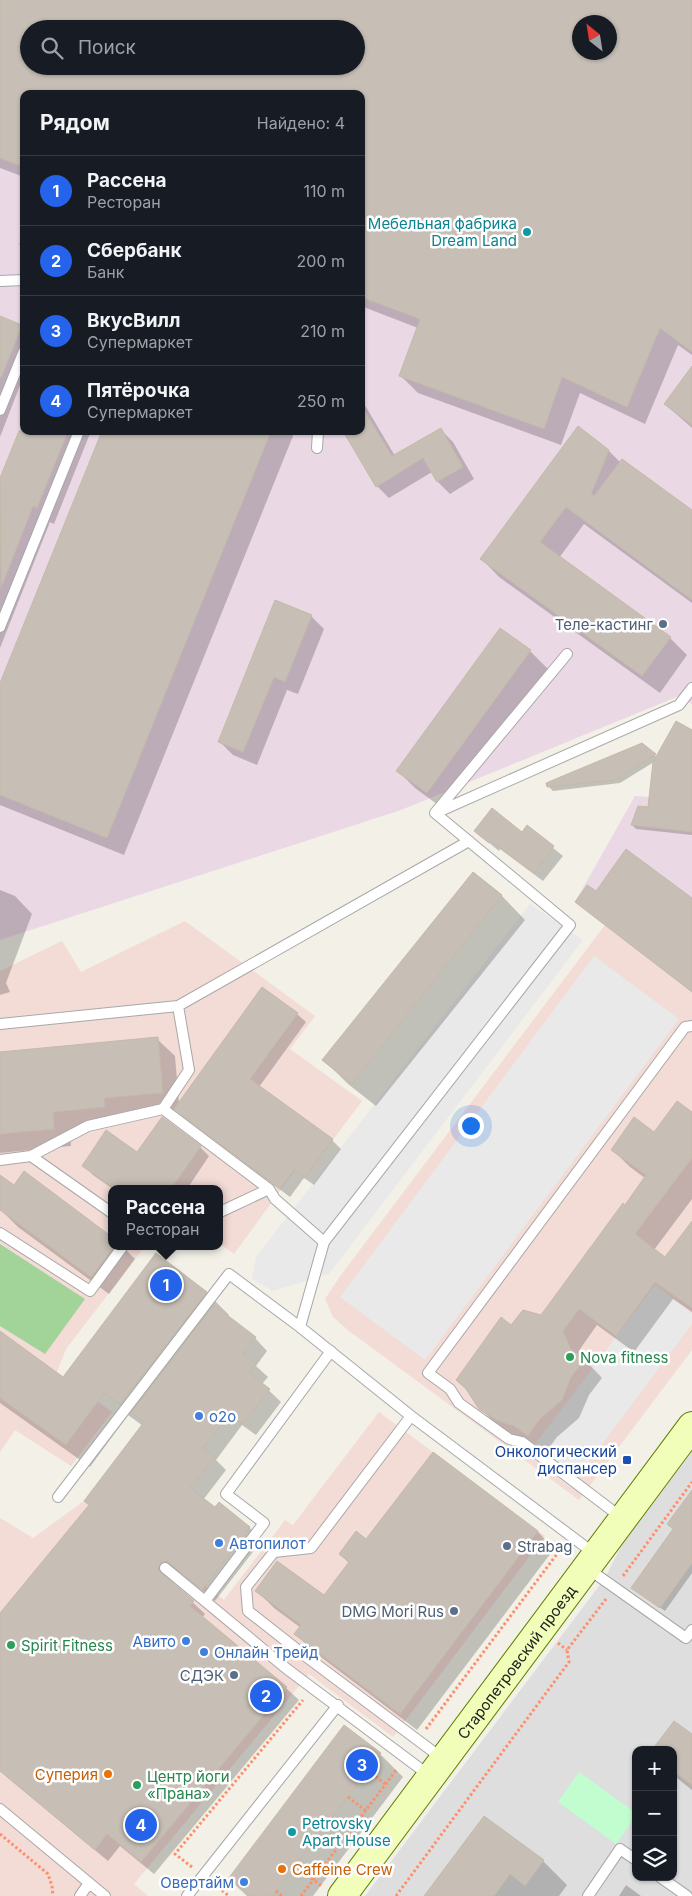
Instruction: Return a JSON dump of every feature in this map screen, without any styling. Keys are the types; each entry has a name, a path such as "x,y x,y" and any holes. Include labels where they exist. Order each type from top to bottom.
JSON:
{"street":[{"name":"Старопетровский проезд","path":"335,1893 437,1768 692,1426"}],"lane":[{"path":"0,281 20,280"},
{"path":"0,410 20,361"},
{"path":"0,627 77,435"},
{"path":"318,435 318,448"},
{"path":"435,813 567,654"},
{"path":"435,813 679,705 692,688"},
{"path":"300,1327 324,1242 570,925 435,813"},
{"path":"0,1024 178,1006 469,842"},
{"path":"0,1160 31,1156 88,1126 163,1109 189,1070 178,1006"},
{"path":"623,1519 522,1442 509,1440 459,1403 450,1389 428,1373 685,1027 692,1026"},
{"path":"163,1109 269,1189 275,1199 324,1242"},
{"path":"31,1156 108,1210"},
{"path":"223,1211 269,1189"},
{"path":"0,1233 90,1291 120,1250"},
{"path":"58,1497 229,1274 331,1351 411,1416 570,1536 614,1588 686,1638 692,1630"},
{"path":"205,1601 264,1523 226,1494 331,1351"},
{"path":"411,1416 311,1548 274,1552 246,1587 248,1610 304,1655 418,1740 437,1768"},
{"path":"165,1568 288,1669 405,1757 437,1768"},
{"path":"187,1896 338,1706"},
{"path":"0,1809 105,1896"},
{"path":"588,1896 620,1849 632,1857"},
{"path":"666,1881 687,1896"},
{"path":"80,1896 89,1883"}],"path":[{"path":"396,1896 568,1662 567,1650 692,1482"},
{"path":"418,1740 570,1536"},
{"path":"229,1896 175,1854 313,1688"},
{"path":"301,1896 405,1757"},
{"path":"368,1770 385,1784"},
{"path":"348,1797 366,1811"},
{"path":"0,1834 48,1874 53,1896"},
{"path":"295,1866 335,1893"},
{"path":"276,1891 282,1896"}],"shaded area":[{"path":"0,0 692,0 692,704 679,696 401,810 0,940"},
{"path":"635,796 692,801 692,992 575,902"},
{"path":"530,904 583,940 329,1274 273,1291 252,1279 256,1257"},
{"path":"185,921 315,1016 290,1049 362,1101 305,1177 295,1170 234,1254 223,1246 223,1185 108,1185 108,1250 142,1250 66,1349 57,1372 112,1412 71,1466 15,1430 0,1452 0,971 62,941 81,972"},
{"path":"605,925 692,992 692,1350 579,1500 349,1331 333,1317 325,1299 341,1275"},
{"path":"594,956 679,1019 425,1360 340,1297"},
{"path":"655,1285 692,1313 692,1324 570,1487 527,1455"},
{"path":"379,1412 545,1536 393,1737 309,1674 134,1884 148,1896 0,1896 0,1518 33,1538 84,1501 125,1533 172,1561 224,1600 285,1520 293,1525"},
{"path":"692,1449 692,1896 365,1896 605,1578 623,1542"}],"green space":[{"path":"0,1244 85,1299 45,1354 0,1326"},
{"path":"579,1772 632,1810 632,1822 616,1844 558,1802"}],"building":[{"name":"Мебельная фабрика Dream Land","path":"0,0 692,0 692,352 660,328 627,407 562,377 544,429 399,376 420,319 365,298 365,90 20,90 20,166 0,158"},
{"path":"0,316 20,324 20,330 0,377"},
{"path":"692,366 692,425 664,404"},
{"path":"365,412 392,456 441,428 463,467 437,482 423,458 376,487 345,435 365,435"},
{"path":"578,426 609,450 591,494 594,496 622,459 692,510 692,600 566,507 540,542 671,637 642,676 480,559"},
{"path":"19,431 20,435 66,435 37,508 33,506 1,588 0,478"},
{"path":"100,435 269,435 107,838 0,795 0,683"},
{"path":"275,600 312,615 285,682 274,677 243,752 218,742"},
{"path":"500,628 531,650 427,793 396,771"},
{"path":"676,721 692,730 692,832 631,825 638,806 648,807 653,762"},
{"path":"642,743 656,754 615,780 547,787 546,783"},
{"path":"492,808 522,832 527,825 554,846 534,873 491,841 489,843 474,831"},
{"path":"626,849 692,898 692,992 575,902 587,885 596,891"},
{"path":"473,872 502,895 352,1084 322,1060"},
{"path":"262,987 298,1013 250,1079 333,1139 305,1177 294,1170 280,1189 174,1109"},
{"path":"158,1037 163,1093 104,1098 105,1107 53,1112 54,1129 0,1134 0,1052"},
{"path":"677,1101 692,1112 692,1158 635,1234 665,1257 692,1221 692,1308 655,1282 616,1336 579,1309 563,1331 571,1349 585,1359 571,1377 562,1400 540,1419 528,1436 514,1426 498,1421 479,1409 466,1389 456,1380 501,1317 511,1325 523,1310 541,1315 623,1203 625,1205 646,1175 611,1150 634,1117 654,1132"},
{"path":"162,1117 201,1146 174,1185 109,1185 82,1166 106,1130 137,1152"},
{"path":"24,1171 108,1234 108,1250 111,1250 91,1277 0,1210 0,1175 14,1185"},
{"path":"156,1253 207,1292 120,1404 104,1393 66,1445 0,1398 0,1331 63,1377"},
{"path":"214,1305 256,1337 243,1354 256,1364 249,1373 270,1389 243,1424 229,1414 203,1448 215,1457 190,1488 215,1507 219,1502 250,1527 202,1590 167,1561 160,1563 158,1570 194,1601 190,1606 287,1687 141,1862 107,1834 95,1850 0,1771 0,1613 89,1505 84,1501 144,1422 131,1413"},
{"path":"433,1452 538,1531 400,1714 294,1634 301,1625 255,1591 277,1561 324,1595 349,1562 339,1554 356,1531 366,1539"},
{"path":"692,1490 692,1563 660,1608 631,1588 673,1529 667,1524"},
{"path":"674,1721 692,1734 692,1785 677,1774 677,1746 655,1746"},
{"name":"Petrovsky Apart House","path":"344,1725 381,1753 272,1896 251,1896 228,1879"},
{"path":"484,1816 544,1860 525,1886 510,1874 494,1896 424,1896"}],"place":[{"name":"Мебельная фабрика Dream Land","path":"527,232"},
{"name":"Теле-кастинг","path":"663,624"},
{"name":"Рассена","path":"166,1285"},
{"name":"Nova fitness","path":"570,1357"},
{"name":"o2o","path":"199,1416"},
{"name":"Онкологический диспансер","path":"627,1460"},
{"name":"Автопилот","path":"219,1543"},
{"name":"Strabag","path":"507,1546"},
{"name":"DMG Mori Rus","path":"454,1611"},
{"name":"Авито","path":"186,1641"},
{"name":"Spirit Fitness","path":"11,1645"},
{"name":"Онлайн Трейд","path":"204,1652"},
{"name":"СДЭК","path":"234,1675"},
{"name":"Сбербанк","path":"266,1696"},
{"name":"ВкусВилл","path":"362,1765"},
{"name":"Суперия","path":"108,1774"},
{"name":"Центр йоги «Прана»","path":"137,1785"},
{"name":"Пятёрочка","path":"141,1825"},
{"name":"Petrovsky Apart House","path":"292,1832"},
{"name":"Caffeine Crew","path":"282,1869"},
{"name":"Овертайм","path":"244,1882"}]}
